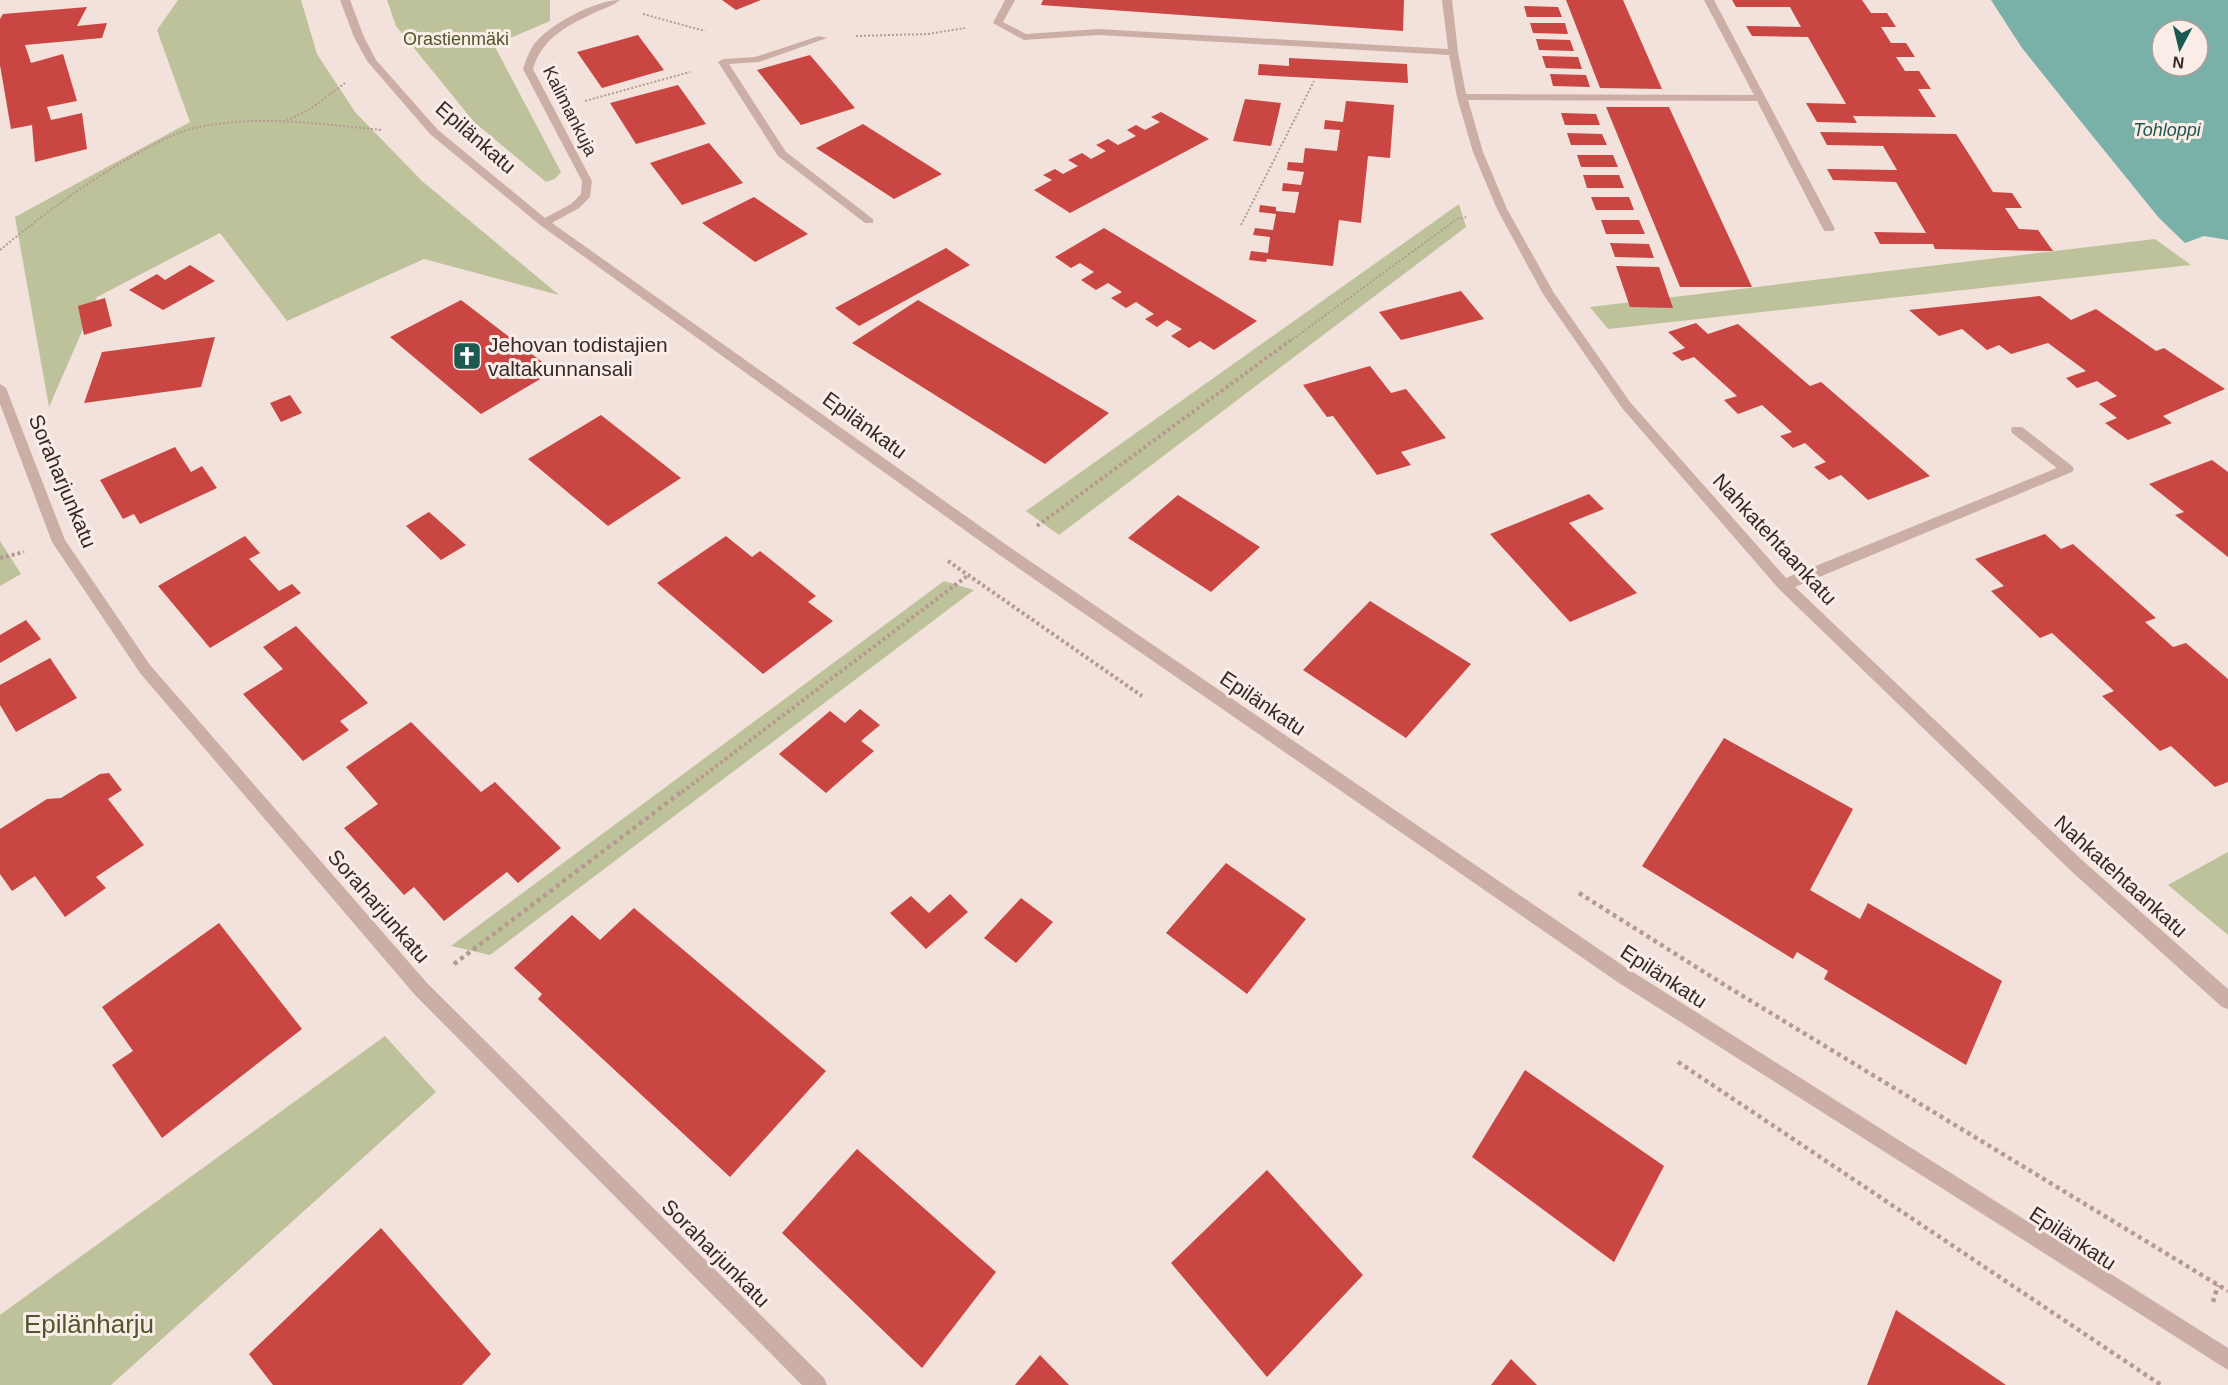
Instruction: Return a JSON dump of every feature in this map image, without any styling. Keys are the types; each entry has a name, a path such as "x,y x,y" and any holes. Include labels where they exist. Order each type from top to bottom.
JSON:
{"street":[{"name":"Epilänkatu","path":"345,0 358,37 372,61 434,132 544,223 1013,556 1622,975 2228,1360"},
{"name":"Kalimankuja","path":"544,223 575,206 586,195 587,181 528,69 533,54 542,40 566,24 615,0"},
{"path":"1010,0 998,23 1024,37 1108,32 1453,52"},
{"name":"Nahkatehtaankatu","path":"1447,0 1453,52 1462,98 1478,152 1502,209 1549,294 1626,405 1784,585 2076,865 2228,1001"},
{"path":"1709,0 1829,229"},
{"path":"822,38 756,60 723,62 782,154 869,222"},
{"path":"1462,98 1760,98"},
{"name":"Soraharjunkatu","path":"0,388 59,542 144,669 421,989 817,1385"},
{"path":"1784,585 2067,469 2017,430"}],"path":[{"path":"602,97 673,77"},
{"path":"1241,225 1314,81"},
{"path":"281,122 309,110 345,83"},
{"path":"0,250 89,182 129,158 185,130 212,125 281,122 382,130"},
{"path":"1044,534 1034,528 1457,219 1502,209"},
{"path":"458,962 967,576"},
{"path":"1571,888 1723,984 2228,1291"}],"green space":[{"path":"178,0 301,0 317,54 355,112 422,181 559,295 424,259 287,321 220,233 97,297 49,407 15,217 190,122 157,30"},
{"name":"Orastienmäki","path":"387,0 550,0 550,21 494,45 561,172 555,179 546,182 474,122 396,26"},
{"path":"1459,204 1466,227 1059,535 1026,511"},
{"path":"2155,239 2191,265 1608,329 1590,307"},
{"path":"0,541 21,574 0,586"},
{"path":"944,581 974,590 490,955 451,946"},
{"path":"2228,852 2228,935 2168,885"},
{"name":"Epilänharju","path":"385,1036 436,1092 111,1385 0,1385 0,1315"}],"water":[{"name":"Tohloppi","path":"1991,0 2228,0 2228,240 2204,236 2185,243 2159,218 2022,48"}],"building":[{"path":"722,0 761,0 736,10"},
{"path":"1043,0 1404,0 1403,31 1041,5"},
{"path":"1566,0 1623,0 1662,89 1600,88"},
{"path":"1732,0 1862,0 1871,13 1887,13 1896,27 1881,27 1891,43 1906,43 1915,57 1896,57 1905,71 1919,71 1931,89 1918,89 1936,117 1853,116 1857,123 1817,122 1806,103 1846,104 1808,37 1752,36 1746,26 1801,27 1790,7 1736,7"},
{"path":"1524,6 1558,7 1562,17 1527,17"},
{"path":"87,7 77,26 107,23 102,38 25,45 31,63 63,54 77,101 47,107 51,120 82,113 87,149 35,162 32,125 11,129 0,65 0,19 3,14"},
{"path":"1530,23 1565,23 1568,34 1533,33"},
{"path":"638,35 664,70 602,88 577,52"},
{"path":"1536,39 1570,40 1574,51 1539,50"},
{"path":"810,55 855,108 801,125 757,70"},
{"path":"1542,56 1578,57 1582,69 1546,68"},
{"path":"1289,58 1407,64 1408,83 1258,75 1259,64 1289,66"},
{"path":"1550,74 1586,75 1590,87 1553,86"},
{"path":"678,85 706,124 636,144 610,103"},
{"path":"1245,99 1281,103 1271,146 1233,141"},
{"path":"1346,101 1394,105 1390,158 1368,156 1361,223 1339,220 1333,266 1267,259 1266,262 1249,260 1251,251 1268,253 1270,237 1253,235 1255,228 1273,230 1276,214 1259,212 1260,205 1276,207 1276,211 1295,213 1299,192 1282,191 1283,183 1301,185 1304,172 1287,170 1288,162 1303,163 1305,148 1337,151 1340,130 1324,129 1325,120 1343,122"},
{"path":"1606,107 1669,107 1752,287 1680,287"},
{"path":"1161,112 1209,139 1070,213 1034,190 1052,180 1043,175 1055,169 1063,174 1078,166 1068,160 1082,153 1091,159 1106,151 1096,145 1108,139 1118,145 1136,136 1127,130 1136,125 1145,130 1160,122 1151,117"},
{"path":"1561,113 1596,114 1600,125 1565,125"},
{"path":"863,124 942,174 894,199 816,148"},
{"path":"1820,132 1956,134 1993,192 2012,193 2022,208 2005,208 2019,229 2038,230 2053,251 1935,249 1933,244 1880,244 1874,232 1926,233 1896,182 1833,180 1827,169 1897,170 1883,146 1827,145"},
{"path":"1567,133 1602,134 1607,145 1571,145"},
{"path":"709,143 743,183 682,205 650,163"},
{"path":"1577,155 1613,155 1618,167 1581,167"},
{"path":"1583,175 1619,175 1624,188 1587,188"},
{"path":"754,197 808,234 755,262 702,223"},
{"path":"1591,197 1629,197 1634,210 1596,210"},
{"path":"1601,220 1639,220 1645,234 1606,234"},
{"path":"1104,228 1257,321 1214,350 1200,341 1189,348 1171,336 1182,329 1167,320 1157,327 1145,319 1154,314 1136,302 1126,308 1111,298 1122,292 1108,283 1096,290 1081,280 1094,272 1080,263 1071,268 1055,257"},
{"path":"1610,243 1649,244 1654,258 1615,257"},
{"path":"946,248 970,265 859,326 835,308"},
{"path":"190,265 215,281 163,310 129,290 157,274 165,280"},
{"path":"1616,266 1659,267 1673,308 1630,307"},
{"path":"1461,291 1484,319 1401,340 1379,312"},
{"path":"2040,296 2071,320 2096,309 2156,351 2164,348 2225,389 2163,416 2172,423 2128,440 2105,423 2117,418 2099,404 2117,396 2097,381 2077,388 2066,378 2086,371 2048,343 2011,354 1999,345 1987,350 1962,329 1939,336 1909,310"},
{"path":"105,298 112,326 84,335 78,306"},
{"path":"461,300 554,371 481,414 390,337"},
{"path":"918,300 1109,413 1045,464 852,343"},
{"path":"1696,323 1708,334 1738,324 1810,386 1821,382 1930,476 1868,500 1841,475 1829,480 1814,467 1826,462 1805,443 1793,448 1780,436 1792,432 1762,405 1738,414 1724,400 1737,396 1694,357 1682,361 1672,353 1685,348 1668,332"},
{"path":"215,337 201,387 84,403 102,352"},
{"path":"1370,366 1391,393 1406,389 1446,438 1401,452 1411,465 1377,475 1333,416 1327,417 1303,385"},
{"path":"290,395 302,413 281,422 270,403"},
{"path":"601,415 681,478 608,526 528,459"},
{"path":"175,447 191,472 202,466 217,488 140,524 134,514 123,519 100,480"},
{"path":"2212,460 2228,472 2228,557 2175,515 2184,512 2149,484"},
{"path":"1589,494 1604,509 1569,523 1637,593 1570,622 1490,534"},
{"path":"1178,495 1260,547 1211,592 1128,538"},
{"path":"429,512 466,545 441,560 406,526"},
{"path":"2045,534 2061,549 2073,544 2156,618 2145,622 2173,647 2186,643 2228,679 2228,782 2215,787 2171,746 2160,751 2102,696 2114,691 2052,633 2040,638 1991,591 2004,586 1975,559"},
{"path":"245,536 260,553 249,559 279,591 292,584 301,593 210,648 158,586"},
{"path":"726,536 752,557 760,551 816,596 808,602 833,621 763,674 657,583"},
{"path":"1370,601 1471,664 1406,738 1303,670"},
{"path":"26,620 41,639 0,663 0,635"},
{"path":"296,626 368,703 340,721 349,730 303,761 243,694 283,669 263,647"},
{"path":"50,658 77,698 16,732 0,705 0,685"},
{"path":"860,709 880,725 861,741 874,751 826,793 779,754 830,711 845,723"},
{"path":"411,722 481,792 495,782 561,848 518,883 507,872 444,921 414,887 404,895 344,828 378,804 346,767"},
{"path":"1724,738 1853,809 1810,890 1860,919 1868,903 2002,981 1966,1065 1824,979 1828,971 1797,952 1793,959 1642,866"},
{"path":"109,773 122,790 108,799 144,845 96,877 106,888 65,917 35,876 12,891 0,874 0,829 47,799 61,798 100,774"},
{"path":"1226,863 1306,919 1247,994 1166,933"},
{"path":"950,894 968,912 926,949 890,913 911,896 929,913"},
{"path":"1021,898 1053,922 1016,963 984,938"},
{"path":"634,908 826,1071 730,1177 538,999 542,994 514,968 572,915 600,940"},
{"path":"219,923 302,1029 162,1138 112,1065 133,1051 102,1007"},
{"path":"1525,1070 1664,1166 1614,1262 1472,1157"},
{"path":"857,1149 996,1272 922,1368 782,1233"},
{"path":"1267,1170 1363,1275 1267,1377 1171,1263"},
{"path":"381,1228 491,1354 462,1385 273,1385 249,1354"},
{"path":"1896,1310 2006,1385 1867,1385"},
{"path":"1040,1355 1069,1385 1015,1385"},
{"path":"1511,1359 1537,1385 1491,1385"}],"place":[{"name":"Jehovan todistajien valtakunnansali","path":"467,356"}]}
